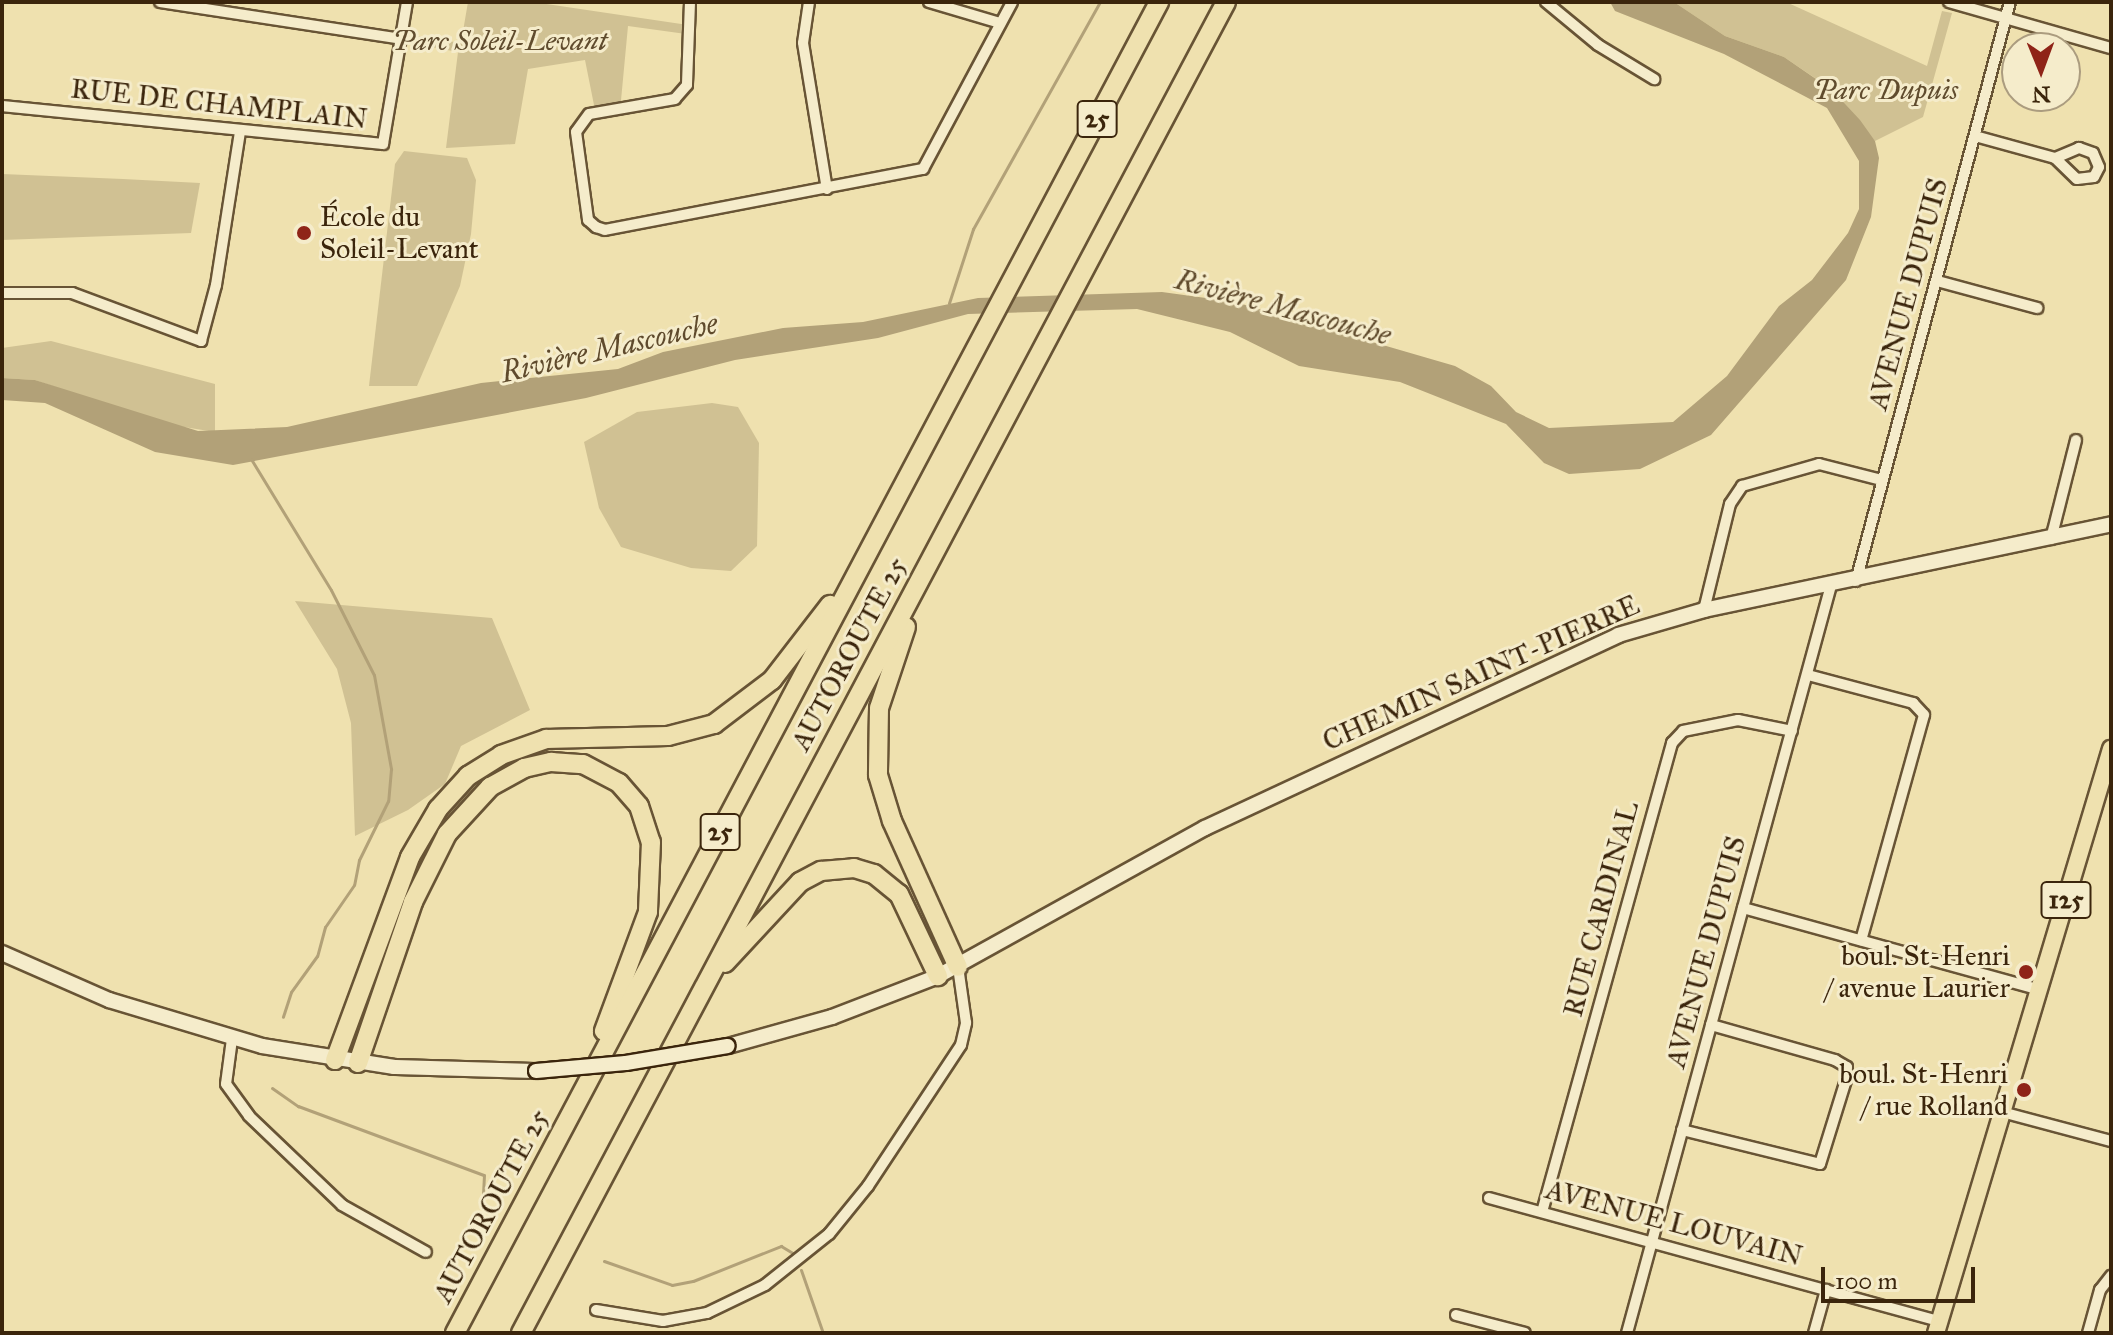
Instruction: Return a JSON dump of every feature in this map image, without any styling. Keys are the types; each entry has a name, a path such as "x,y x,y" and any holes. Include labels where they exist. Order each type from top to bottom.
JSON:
{"highway":[{"name":"AUTOROUTE 25","path":"455,1333 1159,2"},
{"name":"AUTOROUTE 25","path":"521,1333 1226,2"},
{"path":"335,1060 410,857 438,809 468,776 536,742 581,736 668,736 726,718 780,671 865,558"},
{"path":"931,558 884,688 876,750 892,821 958,967"},
{"path":"358,1063 419,887 454,824 483,793 515,772 551,762 576,763 612,778 630,794 647,822 654,861 641,936 576,1105"},
{"path":"703,990 780,898 806,877 837,868 866,870 894,888 912,914 938,976"}],"main road":[{"name":"125","path":"1938,1327 2111,749"}],"street":[{"path":"160,2 401,39"},
{"name":"RUE DE CHAMPLAIN","path":"2,106 383,144 407,2"},
{"path":"690,2 687,85 675,99 589,114 576,132 588,220 605,230 923,169 1012,2"},
{"path":"809,2 803,43 827,189"},
{"path":"929,2 1000,23"},
{"path":"1546,2 1598,45 1654,79"},
{"path":"1949,2 2111,48"},
{"name":"AVENUE DUPUIS","path":"1856,581 2010,2"},
{"path":"2,293 72,293 201,341 216,285 240,132"},
{"path":"1975,136 2055,158"},
{"path":"1937,281 2037,308"},
{"path":"2051,539 2076,440"},
{"path":"1704,610 1730,504 1742,486 1819,464 1882,480"},
{"name":"CHEMIN SAINT-PIERRE","path":"2,953 109,1000 232,1039 358,1063 536,1071 641,1062 728,1046 832,1017 958,967 1263,799 1607,640 1704,610 1856,581 2111,524"},
{"name":"AVENUE DUPUIS","path":"1627,1333 1831,585"},
{"path":"1808,675 1913,703 1924,715 1861,940"},
{"name":"RUE CARDINAL","path":"1542,1212 1672,743 1683,731 1738,720 1792,731"},
{"path":"1743,908 2038,989"},
{"path":"596,1310 663,1321 707,1313 755,1291 818,1244 855,1205 961,1045 966,1023 958,967"},
{"path":"938,976 960,989"},
{"path":"1682,1130 1820,1164 1846,1080 1847,1067 1835,1060 1711,1025"},
{"path":"232,1039 226,1084 249,1116 342,1205 426,1252"},
{"path":"2002,1112 2111,1141"},
{"name":"AVENUE LOUVAIN","path":"1489,1198 1826,1290 1938,1327"},
{"path":"2088,1333 2100,1290 2111,1276"},
{"path":"1814,1333 1826,1290"},
{"path":"1456,1315 1525,1333"}],"green space":[{"name":"Parc Soleil-Levant","path":"468,2 533,2 688,25 686,34 628,26 620,111 596,115 585,60 528,69 515,144 446,148 458,52 410,43 411,35 461,43"},
{"name":"Parc Dupuis","path":"1674,2 1786,2 1927,66 1942,11 1952,13 1923,117 1875,141 1831,89 1784,57 1725,36"},
{"path":"404,151 467,158 476,180 471,234 460,286 417,386 369,386 395,164"},
{"path":"2,174 200,183 191,233 2,240"},
{"path":"51,341 215,384 215,432 159,423 35,380 2,378 2,348"},
{"path":"712,403 738,407 759,443 757,546 731,571 691,568 621,547 599,508 584,442 637,412"},
{"path":"295,601 492,618 530,710 461,746 445,784 408,810 355,836 351,723 337,669"}],"shaded area":[{"name":"Rivière Mascouche","path":"1610,2 1674,2 1725,36 1784,57 1832,90 1875,141 1879,158 1871,217 1846,280 1711,435 1640,469 1569,474 1544,463 1506,424 1400,382 1299,366 1230,332 1137,309 968,314 878,338 735,360 586,398 233,465 155,452 45,403 2,400 2,378 35,380 198,431 287,427 481,383 618,369 663,352 783,328 863,322 978,298 1162,292 1235,302 1455,366 1491,386 1516,412 1549,428 1673,422 1727,376 1779,306 1812,280 1848,233 1859,209 1859,161 1827,108 1724,54 1615,11"}],"waterway":[{"path":"949,303 973,229 1100,2"},
{"path":"251,459 331,590 374,675 391,769 388,801 359,860 354,885 325,927 317,956 291,992 283,1017"},
{"path":"272,1088 298,1106 484,1175 483,1195"},
{"path":"604,1261 672,1285 693,1281 781,1246 796,1255"},
{"path":"801,1270 823,1333"}],"place":[{"name":"École du Soleil-Levant","path":"304,233"},
{"name":"boul. St-Henri / avenue Laurier","path":"2026,972"},
{"name":"boul. St-Henri / rue Rolland","path":"2024,1090"}]}
